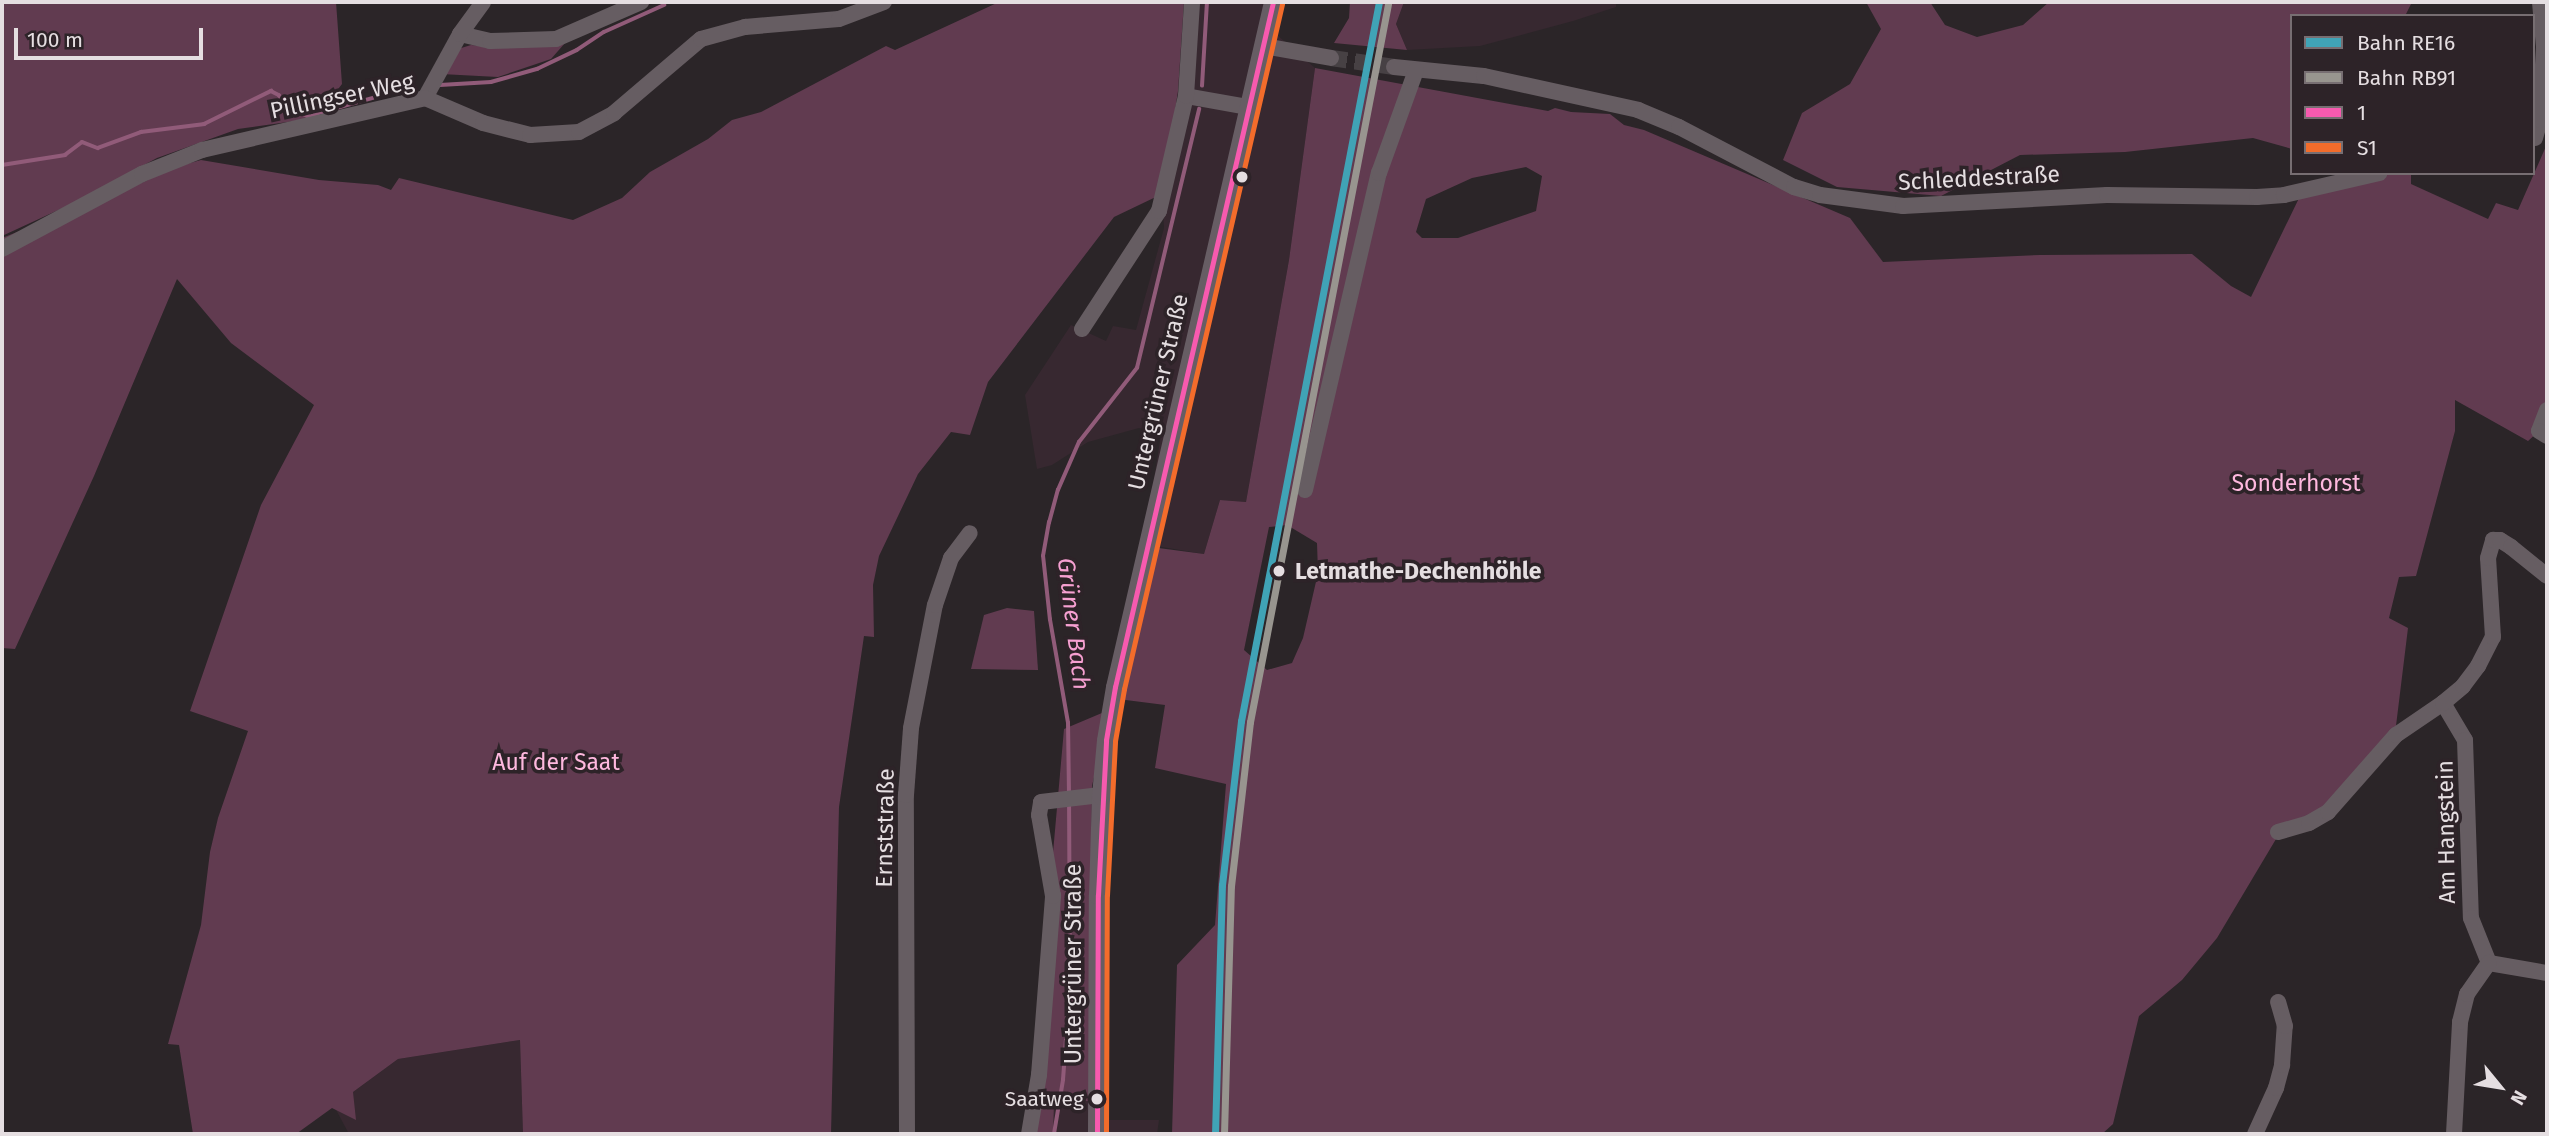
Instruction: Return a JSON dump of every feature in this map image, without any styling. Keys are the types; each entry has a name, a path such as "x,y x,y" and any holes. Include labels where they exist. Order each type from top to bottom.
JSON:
{"main road":[{"name":"Untergrüner Straße","path":"1097,1134 1101,794 1115,687 1273,2"}],"street":[{"path":"425,98 460,34 484,2"},
{"path":"460,34 500,42 556,39 642,2"},
{"name":"Pillingser Weg","path":"2,249 142,174 202,150 425,98 483,123 530,135 579,132 614,113 701,39 745,27 839,19 884,2"},
{"path":"1082,329 1159,211 1186,96 1192,2"},
{"path":"2538,139 2544,47 2540,2"},
{"path":"1263,46 1331,58"},
{"name":"Schleddestraße","path":"1394,67 1484,76 1637,110 1679,127 1794,187 1820,194 1903,206 2108,195 2257,197 2284,195 2370,175"},
{"path":"1305,490 1379,173 1416,70"},
{"path":"1186,96 1247,107"},
{"path":"2547,410 2539,431 2547,436"},
{"name":"Ernststraße","path":"907,1134 906,795 911,728 935,606 951,558 970,533"},
{"path":"2278,832 2309,823 2328,812 2396,735 2463,686 2490,646 2493,626 2488,558 2493,540 2511,547 2547,576"},
{"name":"Am Hangstein","path":"2443,703 2465,740 2471,918 2489,963"},
{"name":"Untergrüner Straße","path":"1029,1134 1039,1075 1053,896 1039,815 1041,802 1055,798 1101,794"},
{"path":"2454,1134 2460,1022 2468,994 2489,963 2547,973"},
{"path":"2255,1134 2276,1088 2282,1065 2286,1026 2278,1002"}],"shaded area":[{"path":"1195,2 1283,2 1276,34 1315,68 1289,260 1246,502 1220,500 1204,554 1144,544 1161,434 1139,428 1088,442 1052,465 1037,469 1025,395 1071,325 1106,341 1113,326 1136,330 1164,228 1162,194"},
{"path":"1404,2 1616,2 1616,7 1480,46 1407,50 1396,24"},
{"path":"520,1040 523,1134 349,1134 334,1106 398,1059"},
{"path":"1089,1101 1088,1134 1053,1134 1053,1103"},
{"path":"1101,1120 1159,1120 1157,1134 1101,1134"}],"green space":[{"path":"2,2 336,2 342,84 316,118 238,129 157,158 67,206 2,236"},
{"name":"Auf der Saat","path":"999,2 1184,2 1178,91 1162,194 1114,217 988,382 970,435 951,432 918,474 879,556 873,585 874,637 864,636 839,807 831,1134 523,1134 520,1040 398,1059 353,1092 356,1120 332,1108 296,1134 193,1134 179,1045 168,1044 201,925 210,852 218,818 248,731 190,711 261,505 314,405 231,343 177,279 94,476 15,649 2,648 2,238 146,181 165,170 201,160 319,180 378,185 391,190 399,178 573,220 622,198 650,172 708,139 732,120 761,112 886,46 895,50"},
{"path":"1350,2 1404,2 1396,24 1407,50 1334,43 1349,18"},
{"path":"1866,2 1930,2 1945,25 1977,37 2023,25 2049,2 2412,2 2406,14 2290,14 2290,148 2253,138 2125,152 2020,155 1941,196 1837,187 1783,160 1802,113 1850,84 1881,29"},
{"path":"565,43 551,59 498,77 441,74 458,49 471,45 502,48"},
{"name":"Sonderhorst","path":"1315,68 1548,111 1555,108 1571,112 1610,114 1624,125 1644,130 1850,218 1883,262 2040,255 2192,254 2231,286 2251,297 2301,194 2380,175 2411,175 2411,184 2488,219 2496,203 2518,210 2547,144 2547,406 2538,432 2528,441 2455,400 2455,431 2416,576 2399,577 2389,618 2408,628 2395,734 2342,796 2279,834 2217,938 2182,980 2139,1016 2113,1124 2102,1134 1172,1134 1177,965 1215,925 1226,784 1155,768 1165,705 1118,699 1151,547 1204,554 1220,500 1246,502 1289,260","holes":["1526,167 1542,176 1536,211 1458,238 1422,238 1416,232 1426,199 1472,178","1287,525 1317,543 1318,573 1303,638 1292,663 1267,670 1244,650 1269,527"]},
{"path":"1007,608 1034,611 1038,670 971,669 984,615"},
{"path":"1109,710 1092,786 1089,1101 1054,1103 1053,1134 1028,1134 1064,729"}],"waterway":[{"name":"Grüner Bach","path":"1202,86 1207,2"},
{"path":"440,85 491,82 537,69 577,50 604,32 664,5"},
{"path":"2,165 65,155 82,142 98,148 141,132 204,124 271,91 279,95 290,108 308,116 387,94"},
{"name":"Grüner Bach","path":"1069,794 1068,723 1050,620 1043,556 1049,523 1058,490 1079,442 1137,368 1199,109"},
{"name":"Grüner Bach","path":"1054,1134 1063,1080 1070,985 1069,805"}],"tunnel":[{"path":"1331,58 1394,67"}],"rail line":[{"name":"RE16","path":"1215,1134 1222,885 1241,721 1379,2"},
{"name":"RB91","path":"1224,1134 1231,886 1250,722 1388,4"}],"transit line":[{"name":"1","path":"1097,1134 1098,895 1106,740 1115,687 1273,2"},
{"name":"S1","path":"1106,1134 1107,895 1115,741 1124,689 1282,4"}],"place":[{"name":"Letmathe-Dechenhöhle","path":"1279,571"},
{"name":"Saatweg","path":"1097,1099"}]}
